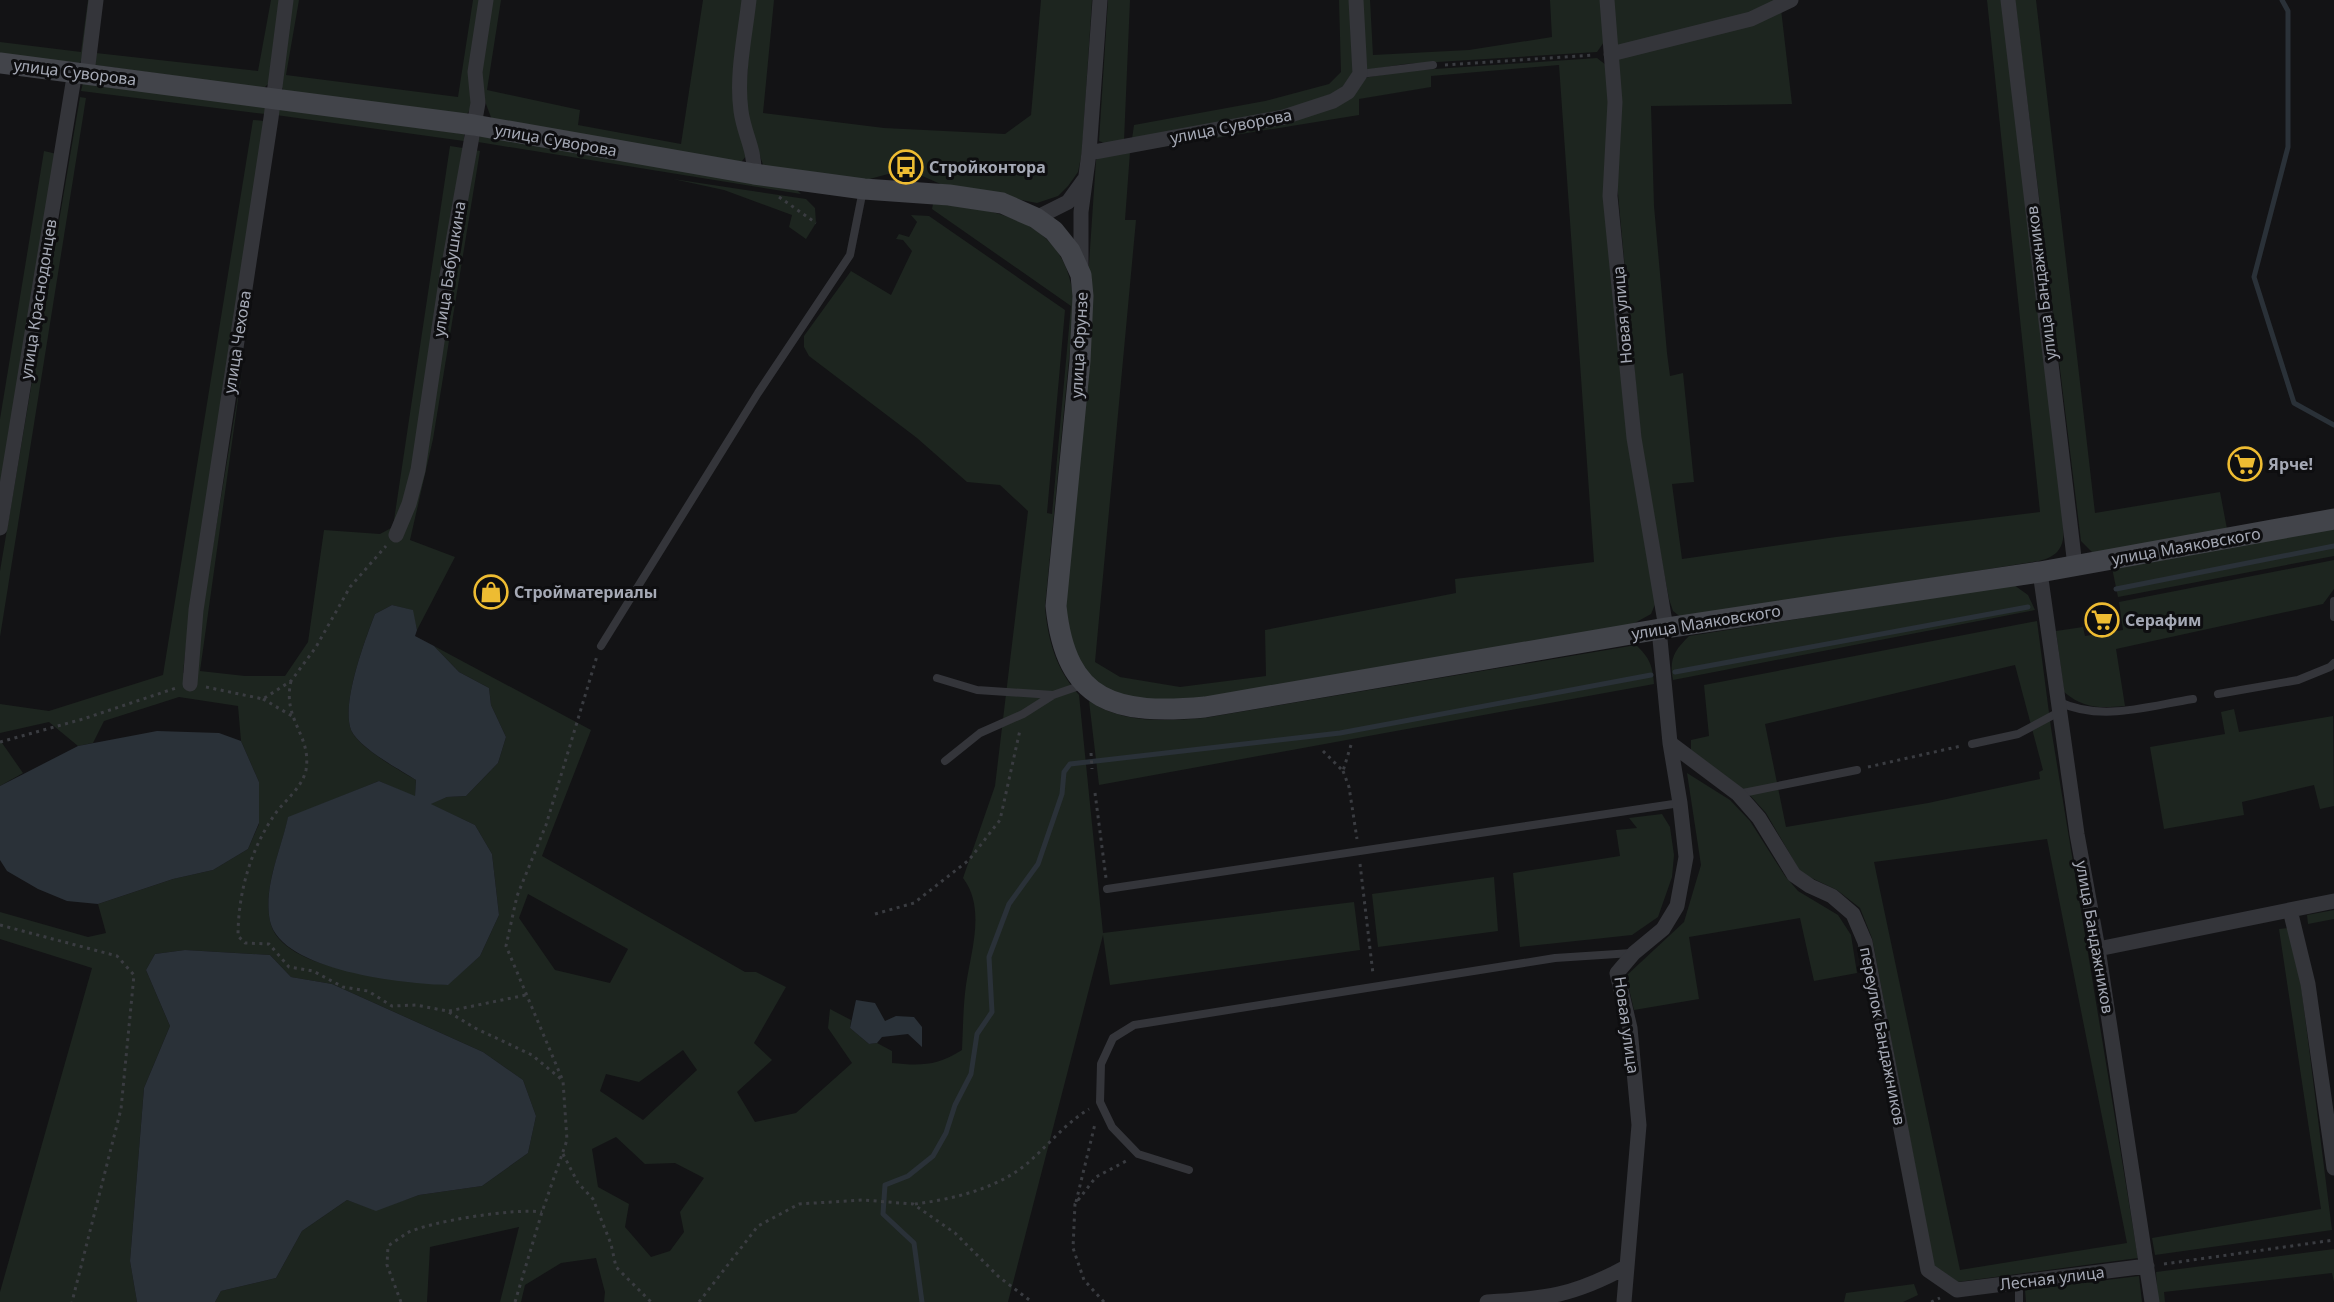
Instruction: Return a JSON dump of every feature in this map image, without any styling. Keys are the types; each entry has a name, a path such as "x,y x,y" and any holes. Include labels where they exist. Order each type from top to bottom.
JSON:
{"main road":[{"name":"улица Суворова","path":"0,63 474,125 754,174 864,189 949,195 1002,204 1036,218 1054,231 1065,244 1081,275"},
{"name":"улица Фрунзе","path":"1081,275 1082,336 1056,606 1059,635 1069,662 1084,684"},
{"name":"улица Маяковского","path":"1084,684 1106,699 1130,707 1175,709 1663,629 2040,572 2334,519"}],"street":[{"name":"улица Краснодонцев","path":"0,528 81,72 96,0"},
{"name":"улица Чехова","path":"190,684 198,598 274,98 286,0"},
{"name":"улица Бабушкина","path":"396,535 409,504 418,470 446,281 478,103 475,72 486,0"},
{"path":"749,0 740,85 741,112 755,156 754,174"},
{"name":"улица Фрунзе","path":"1081,275 1081,212 1089,153 1100,0"},
{"path":"1356,0 1360,74"},
{"name":"Новая улица","path":"1607,0 1614,102 1610,196 1634,438 1663,629 1670,743 1686,857 1677,906 1663,929 1634,953 1617,973 1630,1028 1639,1125 1624,1302"},
{"path":"1611,54 1751,19 1791,0"},
{"name":"улица Бандажников","path":"2008,0 2075,566"},
{"name":"улица Суворова","path":"1089,153 1284,117 1333,101 1348,92 1360,74"},
{"path":"1036,218 1068,202 1086,177"},
{"name":"улица Бандажников","path":"2040,572 2077,834 2098,949 2152,1302"},
{"name":"переулок Бандажников","path":"1670,743 1738,794 1759,818 1794,875 1810,886 1832,896 1853,914 1865,942 1928,1270 1958,1290"},
{"path":"2098,949 2334,901"},
{"path":"2290,910 2308,984 2334,1168"},
{"name":"Лесная улица","path":"1958,1290 2147,1266"},
{"path":"1487,1302 1544,1298 1576,1292 1626,1267"}],"lane":[{"path":"1360,74 1433,65"},
{"path":"601,646 758,393 850,255 864,189"},
{"path":"2334,601 2334,617"},
{"path":"2218,694 2298,680 2330,668 2334,663"},
{"path":"937,678 977,690 1053,695"},
{"path":"945,761 980,734 1023,714 1053,695 1084,684"},
{"path":"1972,744 2018,734 2058,706 2097,713 2193,699"},
{"path":"1738,794 1857,770"},
{"path":"1107,889 1680,803"},
{"path":"1188,1170 1138,1154 1112,1127 1100,1102 1101,1064 1113,1038 1134,1025 1555,958 1634,953"},
{"path":"2019,1282 2019,1302"}],"path":[{"path":"1433,65 1611,54"},
{"path":"775,194 816,223"},
{"path":"263,699 291,681 316,647 350,587 396,535"},
{"path":"515,1302 567,1140 563,1081 506,946 517,896 546,825 583,696 601,646"},
{"path":"291,681 287,698 307,755 306,771 299,787 269,822 245,876 239,900 238,936 245,944 269,944 290,967 313,971 343,987 368,991 392,1006 416,1005 447,1011 475,1028 532,1055 563,1081"},
{"path":"0,742 82,719 190,684 263,699 292,716"},
{"path":"875,914 914,903 969,860 1000,820 1023,714"},
{"path":"1857,770 1972,744"},
{"path":"1344,771 1352,745"},
{"path":"1323,751 1344,771 1350,787 1374,987"},
{"path":"1091,753 1092,769"},
{"path":"1095,793 1107,889"},
{"path":"0,925 117,956 134,975 121,1109 72,1302"},
{"path":"447,1011 526,995"},
{"path":"699,1302 759,1227 799,1204 863,1200 914,1204 949,1200 1008,1176 1028,1163 1075,1117 1100,1102"},
{"path":"1100,1102 1075,1204 1073,1248 1084,1280 1104,1302"},
{"path":"563,1153 578,1183 593,1200 611,1244 616,1267 651,1302"},
{"path":"1075,1204 1096,1178 1138,1154"},
{"path":"914,1204 955,1233 999,1277 1032,1302"},
{"path":"401,1302 387,1265 388,1246 409,1232 435,1224 507,1211 542,1212"},
{"path":"2147,1266 2334,1240"}],"shaded area":[{"path":"88,0 93,0 86,56 79,63 0,55 0,42 81,52"},
{"path":"271,0 284,0 271,81 264,88 95,65 96,53 258,71"},
{"path":"293,0 299,0 286,75 458,97 473,0 480,0 473,104 466,116 284,91 280,84"},
{"path":"490,0 501,0 487,90 580,110 578,125 681,144 703,0 744,0 746,156 739,165 492,120 480,88"},
{"path":"752,0 774,0 763,113 884,128 1005,134 1031,115 1041,0 1092,0 1082,152 1078,172 1058,196 1037,203 945,186 911,171 911,164 900,163 899,171 866,180 764,168 745,110"},
{"path":"1108,0 1130,0 1124,141 1107,144 1099,141"},
{"path":"1339,0 1351,0 1355,73 1345,89 1284,111 1132,139 1134,125 1265,101 1329,84 1341,72"},
{"path":"1360,0 1370,0 1373,55 1469,50 1552,37 1550,0 1601,0 1604,42 1597,52 1405,64 1367,70"},
{"path":"1612,0 1781,0 1748,15 1616,48"},
{"path":"1987,0 2004,0 2062,504 2064,532 2061,547 2049,558 2039,561 1682,618 1673,611 1669,599 1639,440 1616,198 1617,56 1781,9 1792,104 1651,106 1654,206 1667,353 1670,376 1683,373 1694,482 1672,484 1682,559 2040,512"},
{"path":"2015,0 2036,0 2095,513 2220,492 2227,529 2093,553 2081,541"},
{"path":"1597,58 1606,65 1656,602 1651,614 1631,625 1208,697 1153,699 1130,697 1110,690 1093,678 1080,661 1071,637 1066,606 1096,160 1107,153 1286,120 1363,78 1405,71","holes":["1559,65 1594,562 1455,579 1456,593 1265,630 1266,676 1180,687 1120,677 1095,662 1136,220 1125,220 1130,152 1359,115 1359,99 1431,87 1431,76"]},
{"path":"83,83 266,107 265,114 81,91"},
{"path":"80,97 86,98 0,637 0,571"},
{"path":"277,108 464,134 464,141 276,115"},
{"path":"253,120 265,121 190,609 183,673 196,671 202,611 242,371 200,671 245,676 285,676 308,642 324,530 380,534 393,527 450,146 463,148 437,301 415,464 396,528 401,531 412,505 420,473 475,150 480,151 433,439 410,540 455,557 417,630 412,610 392,605 375,614 356,672 349,704 351,730 355,737 380,758 416,780 415,797 379,781 288,818 271,882 268,908 270,921 279,939 296,952 320,963 375,976 447,985 480,956 499,915 492,854 475,825 430,804 447,797 466,796 498,763 506,737 491,705 489,688 459,672 434,646 591,730 542,856 745,972 756,972 786,987 754,1043 772,1060 737,1092 755,1122 796,1113 852,1063 828,1028 830,1009 851,1020 850,1028 869,1044 877,1043 892,1051 892,1063 928,1064 962,1050 965,993 975,930 974,903 963,878 995,786 1028,511 1000,485 967,482 917,438 809,356 804,347 804,336 851,271 891,295 912,251 903,240 896,239 899,234 909,237 917,222 911,215 929,216 1065,310 1047,513 1052,514 1071,306 932,209 933,204 984,210 1029,226 1046,239 1060,256 1070,279 1074,307 1045,607 1054,654 1064,675 1079,695 1103,933 1354,902 1360,950 1110,985 1103,935 1008,1302 604,1302 605,1292 596,1258 561,1263 525,1285 521,1302 500,1302 519,1227 430,1247 427,1302 215,1302 221,1291 276,1278 302,1231 347,1200 376,1210 419,1195 482,1186 528,1153 536,1116 523,1080 483,1052 332,984 291,977 270,955 185,950 155,954 146,970 170,1026 144,1088 130,1261 137,1302 0,1302 0,1292 92,968 0,939 0,912 88,937 106,933 98,904 173,879 213,870 248,849 259,824 259,782 241,741 238,706 179,697 104,721 93,743 78,746 49,722 0,733 0,704 49,711 163,675","holes":["528,894 628,949 610,983 555,970 519,918","683,1050 697,1070 643,1120 600,1091 606,1074 639,1082","616,1137 645,1164 675,1163 704,1178 680,1212 684,1232 670,1251 651,1257 625,1227 629,1204 598,1187 592,1149"]},
{"path":"480,136 797,190 801,194 478,142"},
{"path":"44,151 57,154 0,495 0,419"},
{"path":"673,179 806,199 815,208 816,223 806,239 789,227 792,215 724,190"},
{"path":"2334,527 2334,556 2118,597 2112,568"},
{"path":"2334,560 2334,589 2323,604 2116,649 2125,706 2093,706 2078,702 2064,692 2056,631 2083,627 2085,636 2123,630 2119,602"},
{"path":"2014,585 2028,595 2035,610 1673,680 1672,661 1680,646 1689,636"},
{"path":"392,605 413,610 417,630 415,636 434,646 459,672 489,688 491,705 506,737 498,763 466,796 447,797 431,804 475,825 492,854 499,915 480,956 448,985 404,982 347,971 320,963 296,952 279,938 270,921 268,908 271,882 288,817 379,781 415,796 416,780 362,744 351,730 349,718 349,704 356,672 375,614"},
{"path":"2037,621 2051,728 2138,1258 1958,1282 1934,1266 1872,938 1860,908 1837,890 1801,873 1766,813 1747,792 1691,750 1691,740 1709,736 1704,685","holes":["2015,665 2043,770 2039,772 2040,779 1928,803 1786,827 1765,724","2047,839 2127,1243 1960,1270 1874,862"]},
{"path":"1636,645 1650,662 1654,684 1099,785 1089,701 1116,714 1130,717 1160,720 1204,718"},
{"path":"2234,709 2239,732 2333,716 2334,806 2320,809 2314,785 2242,802 2244,815 2164,829 2150,747 2225,734 2221,712"},
{"path":"157,731 219,733 241,741 259,782 259,823 248,849 213,870 173,879 98,904 67,901 38,889 7,871 0,860 0,786 78,746"},
{"path":"0,740 23,773 0,786"},
{"path":"1687,773 1730,800 1750,821 1785,876 1798,891 1838,915 1851,935 1857,973 1814,981 1800,918 1689,937 1699,999 1634,1010 1626,976 1684,922 1701,865"},
{"path":"1662,814 1670,827 1674,855 1672,877 1658,917 1632,935 1520,947 1513,873 1620,856 1616,830 1637,828 1629,818"},
{"path":"1494,877 1498,931 1378,947 1372,894"},
{"path":"2334,910 2334,919 2308,924 2307,915"},
{"path":"2289,928 2301,985 2332,1230 2155,1255 2152,1238 2321,1209 2279,929"},
{"path":"185,950 270,955 291,977 332,984 483,1052 523,1080 536,1116 528,1153 482,1186 419,1195 376,1211 347,1200 302,1231 276,1278 221,1291 215,1302 137,1302 130,1261 144,1088 170,1026 146,970 155,954"},
{"path":"856,1000 875,1003 885,1021 896,1016 914,1017 922,1027 922,1047 908,1034 882,1037 877,1043 869,1044 850,1028"},
{"path":"2334,1249 2334,1282 2332,1273 2164,1292 2165,1302 2158,1302 2156,1272"},
{"path":"2139,1276 2142,1302 2026,1302 2025,1290"},
{"path":"1914,1284 1918,1295 1903,1302 1844,1302 1846,1293"}],"waterway":[{"path":"2282,0 2288,11 2288,147 2254,277 2294,403 2334,425"},
{"path":"2116,589 2334,546"},
{"path":"1675,672 2028,607"},
{"path":"922,1302 914,1243 883,1214 885,1185 908,1176 933,1156 946,1133 955,1105 971,1074 977,1034 992,1012 989,957 1009,904 1038,864 1062,794 1064,772 1070,764 1340,733 1651,675"}],"place":[{"name":"Стройконтора","path":"906,167"},
{"name":"Ярче!","path":"2245,464"},
{"name":"Стройматериалы","path":"491,592"},
{"name":"Серафим","path":"2102,620"}]}
